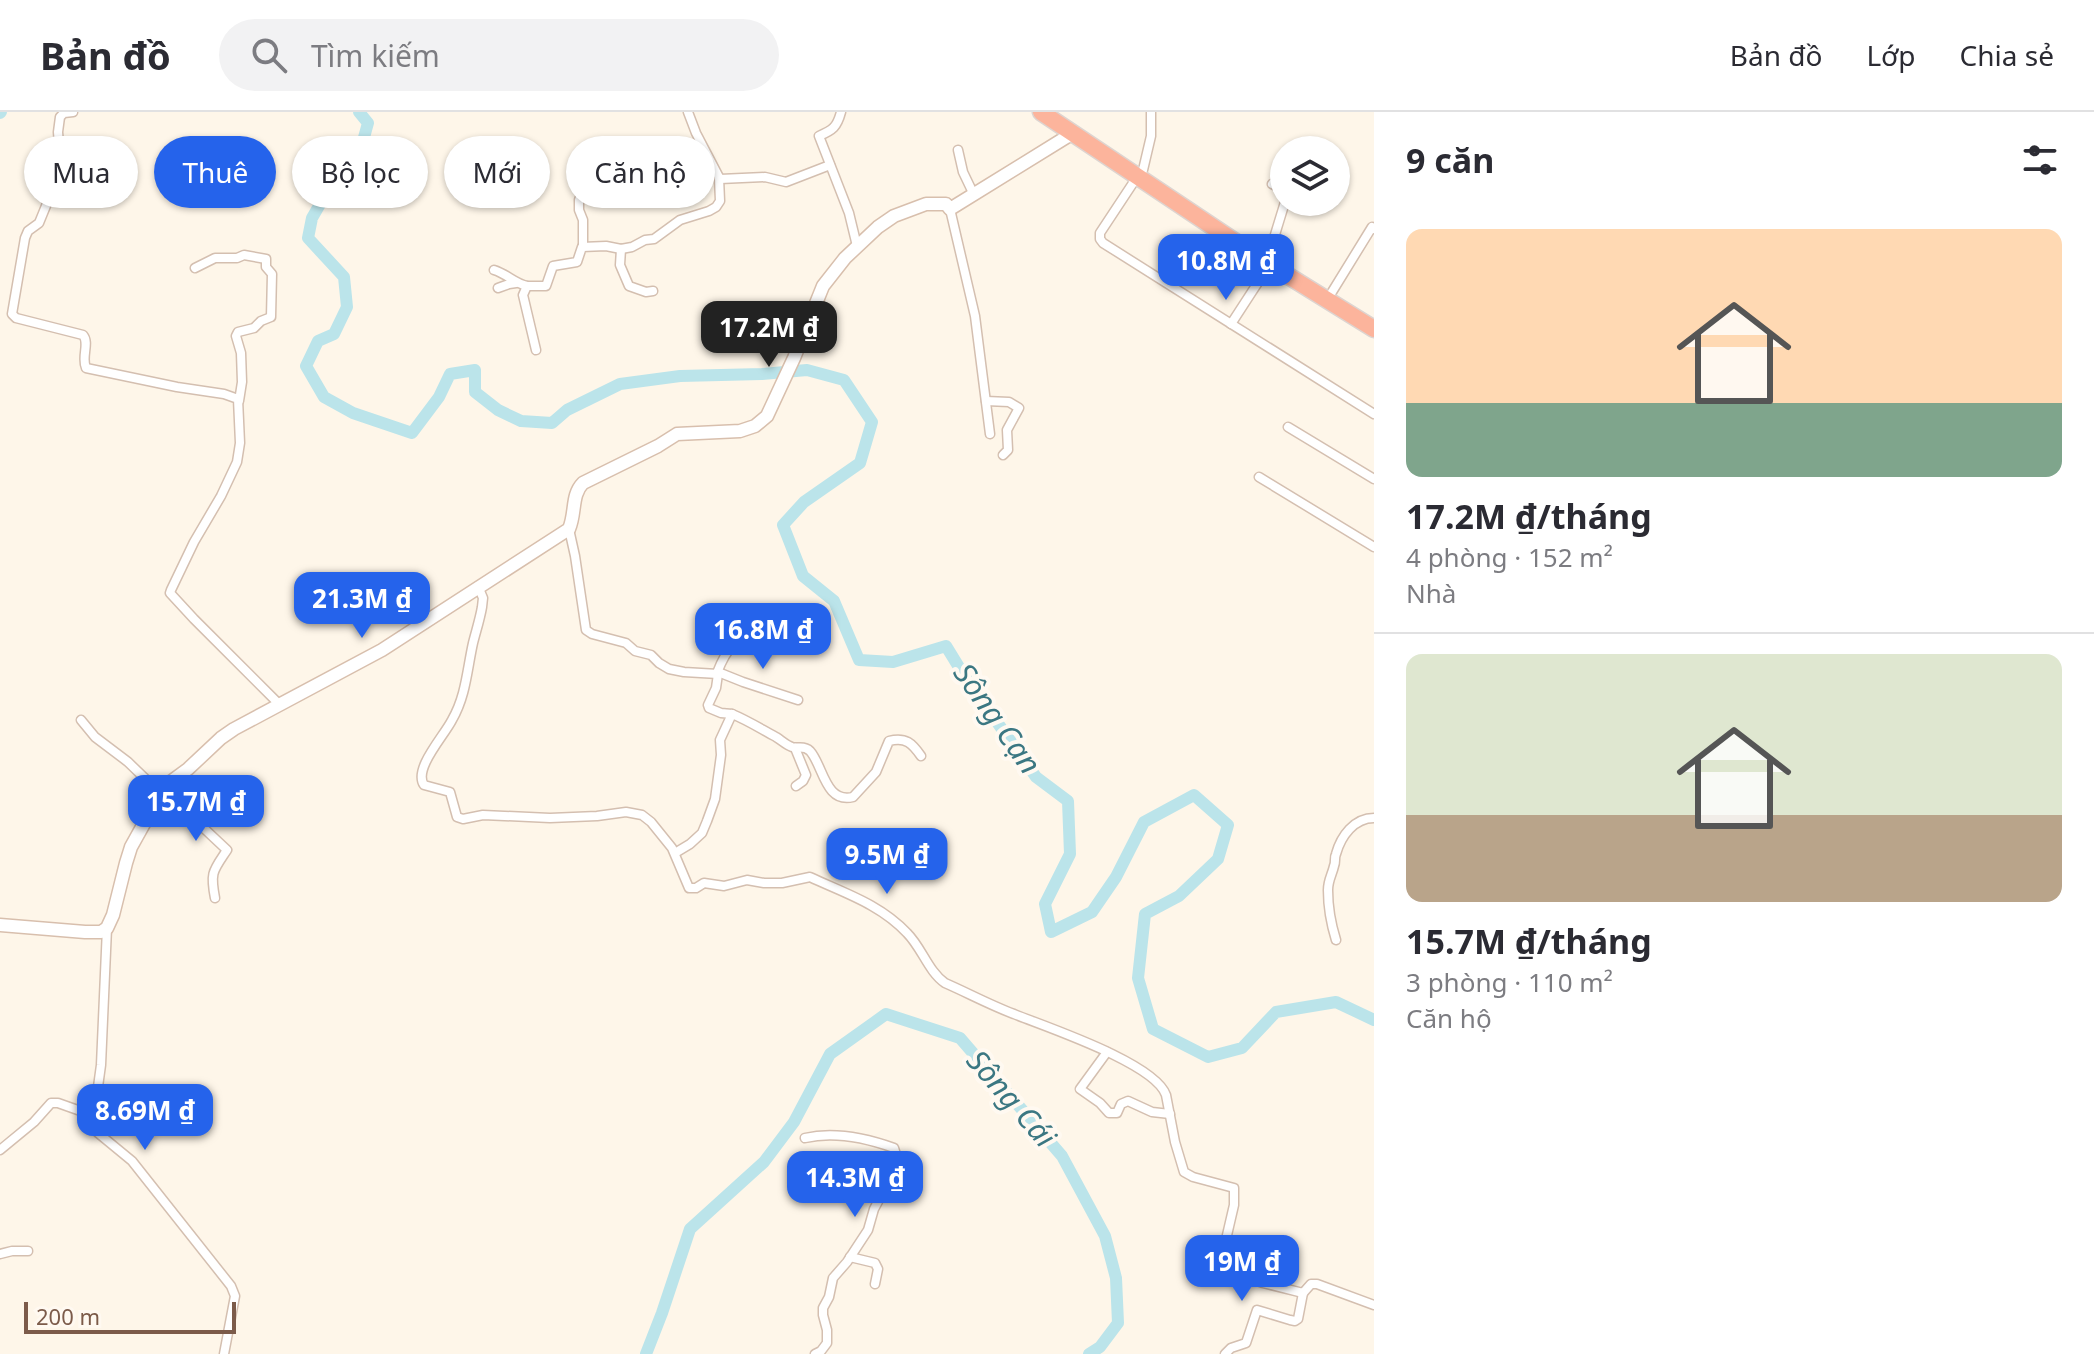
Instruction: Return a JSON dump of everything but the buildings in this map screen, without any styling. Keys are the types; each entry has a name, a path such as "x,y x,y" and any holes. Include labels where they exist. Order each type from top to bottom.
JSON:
{"highway":[{"path":"1041,112 1209,214 1374,329"},
{"path":"1058,112 1140,173"},
{"path":"1270,258 1374,317"}],"street":[{"path":"73,112 60,117 61,169 39,223 28,231 25,238 13,317 83,335 86,340 84,363 91,370 232,395 239,401"},
{"path":"583,247 632,247 654,239 680,220 716,207 720,201 719,178 688,112"},
{"path":"841,112 836,127 819,136 849,213 857,246"},
{"path":"1151,112 1151,136 1140,173 1100,233 1100,239 1374,414"},
{"path":"950,209 1073,133"},
{"path":"958,150 963,172 974,195"},
{"path":"719,178 765,177 786,182 830,165"},
{"path":"798,700 718,672 669,669 651,655 635,651 626,643 586,630 569,529 576,489 677,434 740,431 755,426 767,416 830,275 878,227 926,204 946,204 950,209 975,316 990,434"},
{"path":"494,270 517,283 546,286 553,266 577,262 583,247 583,220 579,208"},
{"path":"1231,324 1270,258 1281,216"},
{"path":"1332,292 1372,227 1374,229"},
{"path":"621,249 620,265 629,286 635,290 653,291"},
{"path":"195,268 215,258 244,255 266,259 266,267 272,274 271,317 254,328 238,332 236,336 241,353 242,382 237,462 170,593 279,704"},
{"path":"498,288 517,283"},
{"path":"527,286 523,295 536,350"},
{"path":"986,401 1009,402 1019,408 1007,430 1008,450 1003,455"},
{"path":"1288,427 1374,479"},
{"path":"1259,477 1374,547"},
{"path":"224,1354 234,1292 140,1170 91,1126 89,1114 97,1094 101,1065 107,928 131,847 160,790 221,738 382,650 569,529"},
{"path":"478,586 483,598 482,607 467,682 451,722 430,754 421,776 424,785 450,792 455,815 460,819 483,815 550,818 626,812 642,815 675,853 689,888 704,883 724,886 747,880 782,883 807,877 867,902 904,929 916,942 937,977 945,983 1107,1052 1155,1080 1164,1089 1184,1172 1234,1188 1234,1205 1221,1267 1303,1293"},
{"path":"766,628 729,647 718,672 709,708 744,718 795,748 809,750 828,784 838,796 848,799 876,772 889,741 905,740 913,744 921,756"},
{"path":"675,853 702,833 713,805 721,755 720,740 732,714"},
{"path":"81,720 95,737 128,762 227,850 213,873 215,898"},
{"path":"795,748 806,775 796,786"},
{"path":"199,824 213,815 221,819"},
{"path":"1336,940 1328,890 1335,855 1341,840 1353,826 1360,820 1374,818"},
{"path":"0,925 85,932 101,932 107,928"},
{"path":"1107,1052 1080,1089 1109,1113 1117,1113 1121,1104 1128,1101 1152,1112 1170,1114"},
{"path":"0,1150 34,1122 51,1103 89,1114"},
{"path":"805,1138 835,1135 865,1139 892,1147 898,1161 874,1209 868,1230 833,1278 823,1308 827,1343 815,1354"},
{"path":"0,1254 28,1251"},
{"path":"850,1257 875,1263 878,1269 875,1284"},
{"path":"1225,1354 1231,1348 1246,1343 1257,1310 1290,1320 1298,1319 1303,1293 1311,1284 1374,1305"}],"waterway":[{"name":"Sông Cạn","path":"359,112 368,123 363,141 342,166 312,218 308,238 344,277 347,307 334,334 318,341 306,366 324,397 353,413 412,433 439,397 450,374 475,370 475,392 498,410 521,421 552,423 567,410 620,384 680,376 807,370 844,380 872,422 860,463 804,502 783,525 803,576 834,601 859,660 893,662 946,646 1036,777 1068,801 1070,854 1045,904 1051,932 1092,912 1116,877 1144,822 1194,795 1228,825 1218,859 1179,896 1145,914 1138,978 1153,1029 1208,1057 1242,1048 1276,1012 1336,1002 1374,1020"},
{"name":"Sông Cái","path":"646,1354 690,1229 764,1162 794,1122 830,1054 886,1014 960,1038 1062,1156 1105,1236 1116,1278 1118,1323 1100,1347 1089,1354"}]}
